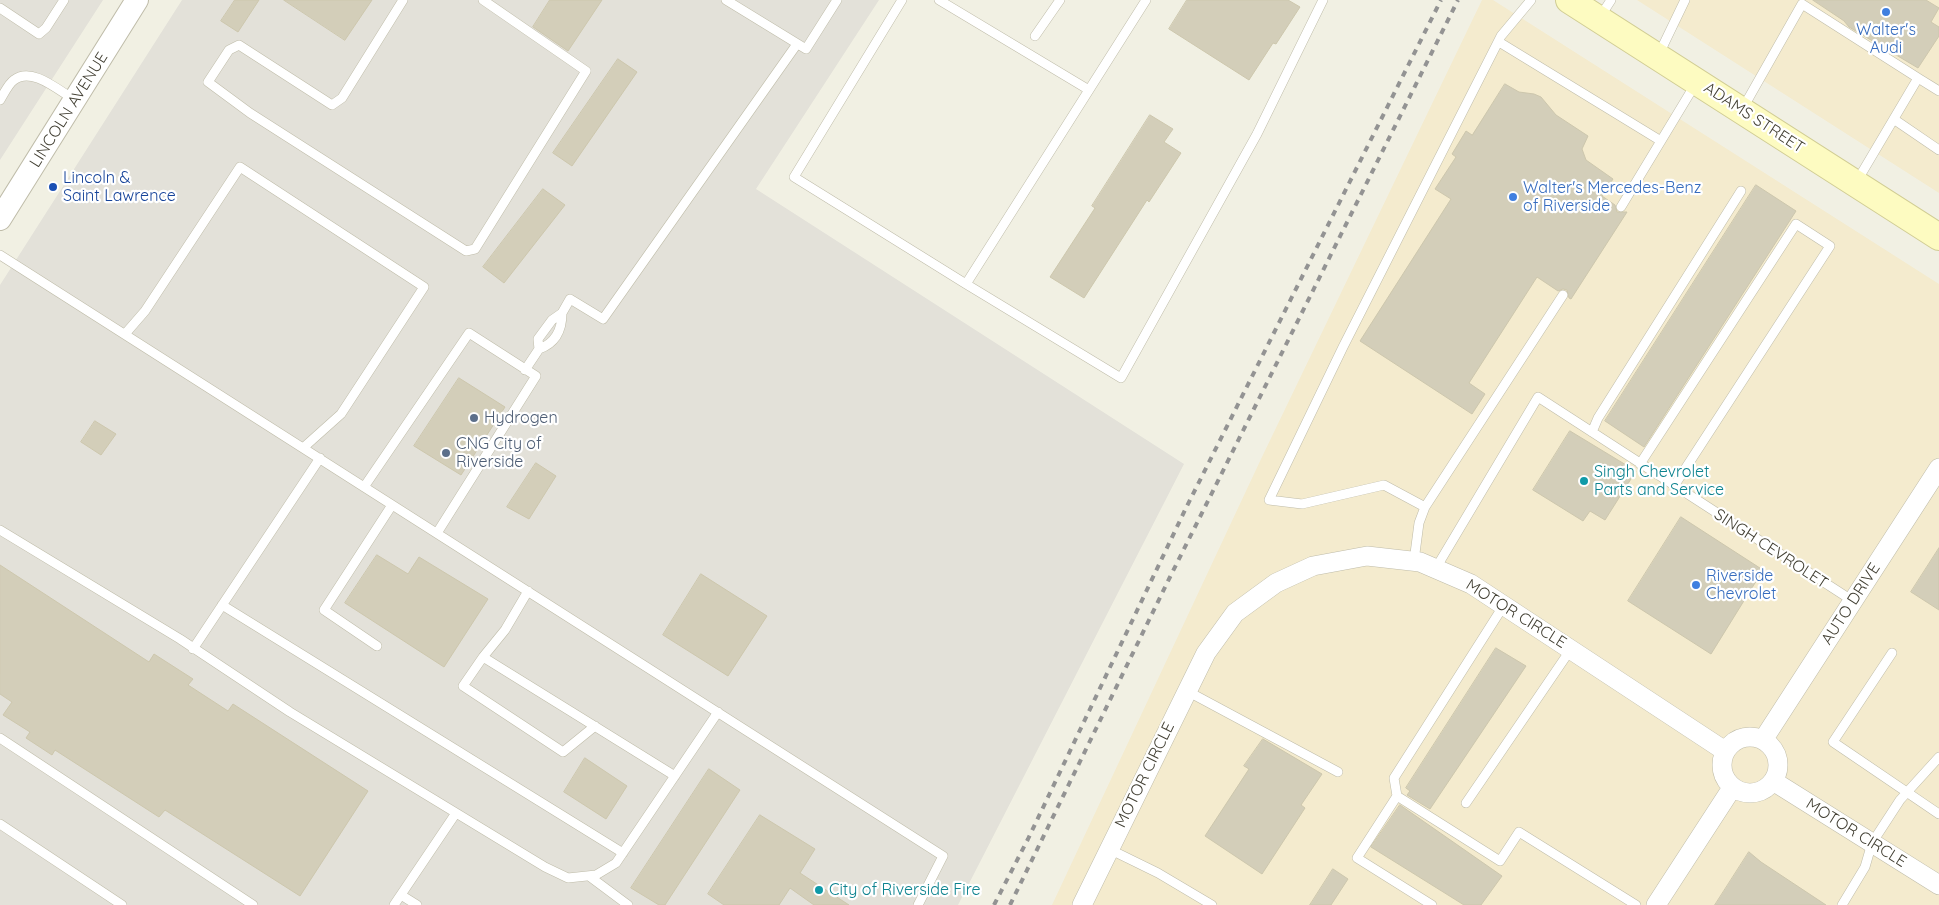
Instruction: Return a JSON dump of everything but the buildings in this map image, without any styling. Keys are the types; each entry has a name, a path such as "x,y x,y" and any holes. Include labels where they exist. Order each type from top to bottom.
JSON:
{"main road":[{"name":"ADAMS STREET","path":"1569,0 1605,10 1658,56 1939,237"}],"street":[{"name":"LINCOLN AVENUE","path":"0,219 137,0"},
{"name":"AUTO DRIVE","path":"1763,740 1939,468"},
{"name":"MOTOR CIRCLE","path":"1082,905 1206,653 1235,613 1276,583 1313,566 1367,556 1420,562 1436,568 1471,584 1725,751"},
{"path":"1755,737 1763,740 1771,746 1776,754 1778,763 1777,773 1773,781 1767,788 1759,792 1749,793 1732,788 1723,774 1722,758 1725,751 1738,739 1755,737"},
{"name":"MOTOR CIRCLE","path":"1773,781 1939,885"},
{"path":"1656,905 1732,788"}],"lane":[{"path":"0,8 39,34 46,28 64,0"},
{"path":"403,0 342,98 332,105 238,45 229,50 208,82 258,118 466,251 475,249 586,71 483,0"},
{"path":"726,0 806,50 837,0"},
{"path":"902,0 794,177 1121,378 1257,134 1323,0"},
{"path":"939,0 1089,90"},
{"path":"1035,36 1060,0"},
{"path":"966,284 1146,0"},
{"path":"1425,507 1384,485 1302,504 1269,500 1343,347 1501,36 1530,0"},
{"path":"1658,56 1685,0"},
{"path":"1742,110 1802,4 1939,91"},
{"path":"1499,42 1661,141"},
{"path":"525,370 540,349 538,339 552,320 562,313 570,299 602,319 797,44"},
{"path":"0,100 13,80 24,75 36,77 75,100"},
{"path":"1856,184 1918,78"},
{"path":"1621,206 1697,82"},
{"path":"1894,120 1939,150"},
{"path":"125,334 145,311 240,167 424,287 341,414 303,448"},
{"path":"1592,432 1598,418 1741,191"},
{"path":"1640,464 1796,224 1830,246 1674,486"},
{"path":"0,255 943,856 918,905"},
{"path":"1414,561 1419,523 1425,507 1563,295"},
{"path":"364,487 469,333 536,376 437,533"},
{"name":"SINGH CEVROLET","path":"1436,568 1538,397 1853,601"},
{"path":"193,649 320,458"},
{"path":"377,646 324,610 392,505"},
{"path":"0,530 193,649 290,712 545,867 568,878 596,875 616,863 718,712"},
{"path":"528,591 505,630 463,686 563,752 595,726"},
{"path":"222,605 623,853"},
{"path":"1432,905 1357,858 1396,796 1394,778 1504,605"},
{"path":"1466,803 1571,649"},
{"path":"1892,653 1833,742 1906,794 1939,814"},
{"path":"483,657 675,776"},
{"path":"1187,690 1338,772"},
{"path":"0,738 252,905"},
{"path":"1842,905 1866,867 1872,843 1906,794 1939,757"},
{"path":"1396,796 1500,861 1519,832 1636,905"},
{"path":"394,905 456,813"},
{"path":"0,824 122,905"},
{"path":"1109,849 1158,873 1212,905"},
{"path":"589,876 628,905"},
{"path":"401,895 417,905"}],"shaded area":[{"path":"0,0 103,0 0,160"},
{"path":"182,0 879,0 756,189 1184,464 958,905 0,905 0,285"},
{"path":"1482,0 1493,0 1939,284 1939,905 1052,905 1261,459"},
{"path":"1637,0 1939,0 1939,193"}],"railway":[{"path":"994,905 1028,839 1186,508 1441,0"},
{"path":"1010,905 1170,577 1458,0"}],"place":[{"name":"Walter's Audi","path":"1886,12"},
{"name":"Lincoln & Saint Lawrence","path":"53,187"},
{"name":"Walter's Mercedes-Benz of Riverside","path":"1513,197"},
{"name":"Hydrogen","path":"474,418"},
{"name":"CNG City of Riverside","path":"446,453"},
{"name":"Singh Chevrolet Parts and Service","path":"1584,481"},
{"name":"Riverside Chevrolet","path":"1696,585"},
{"name":"City of Riverside Fire","path":"819,890"}]}
